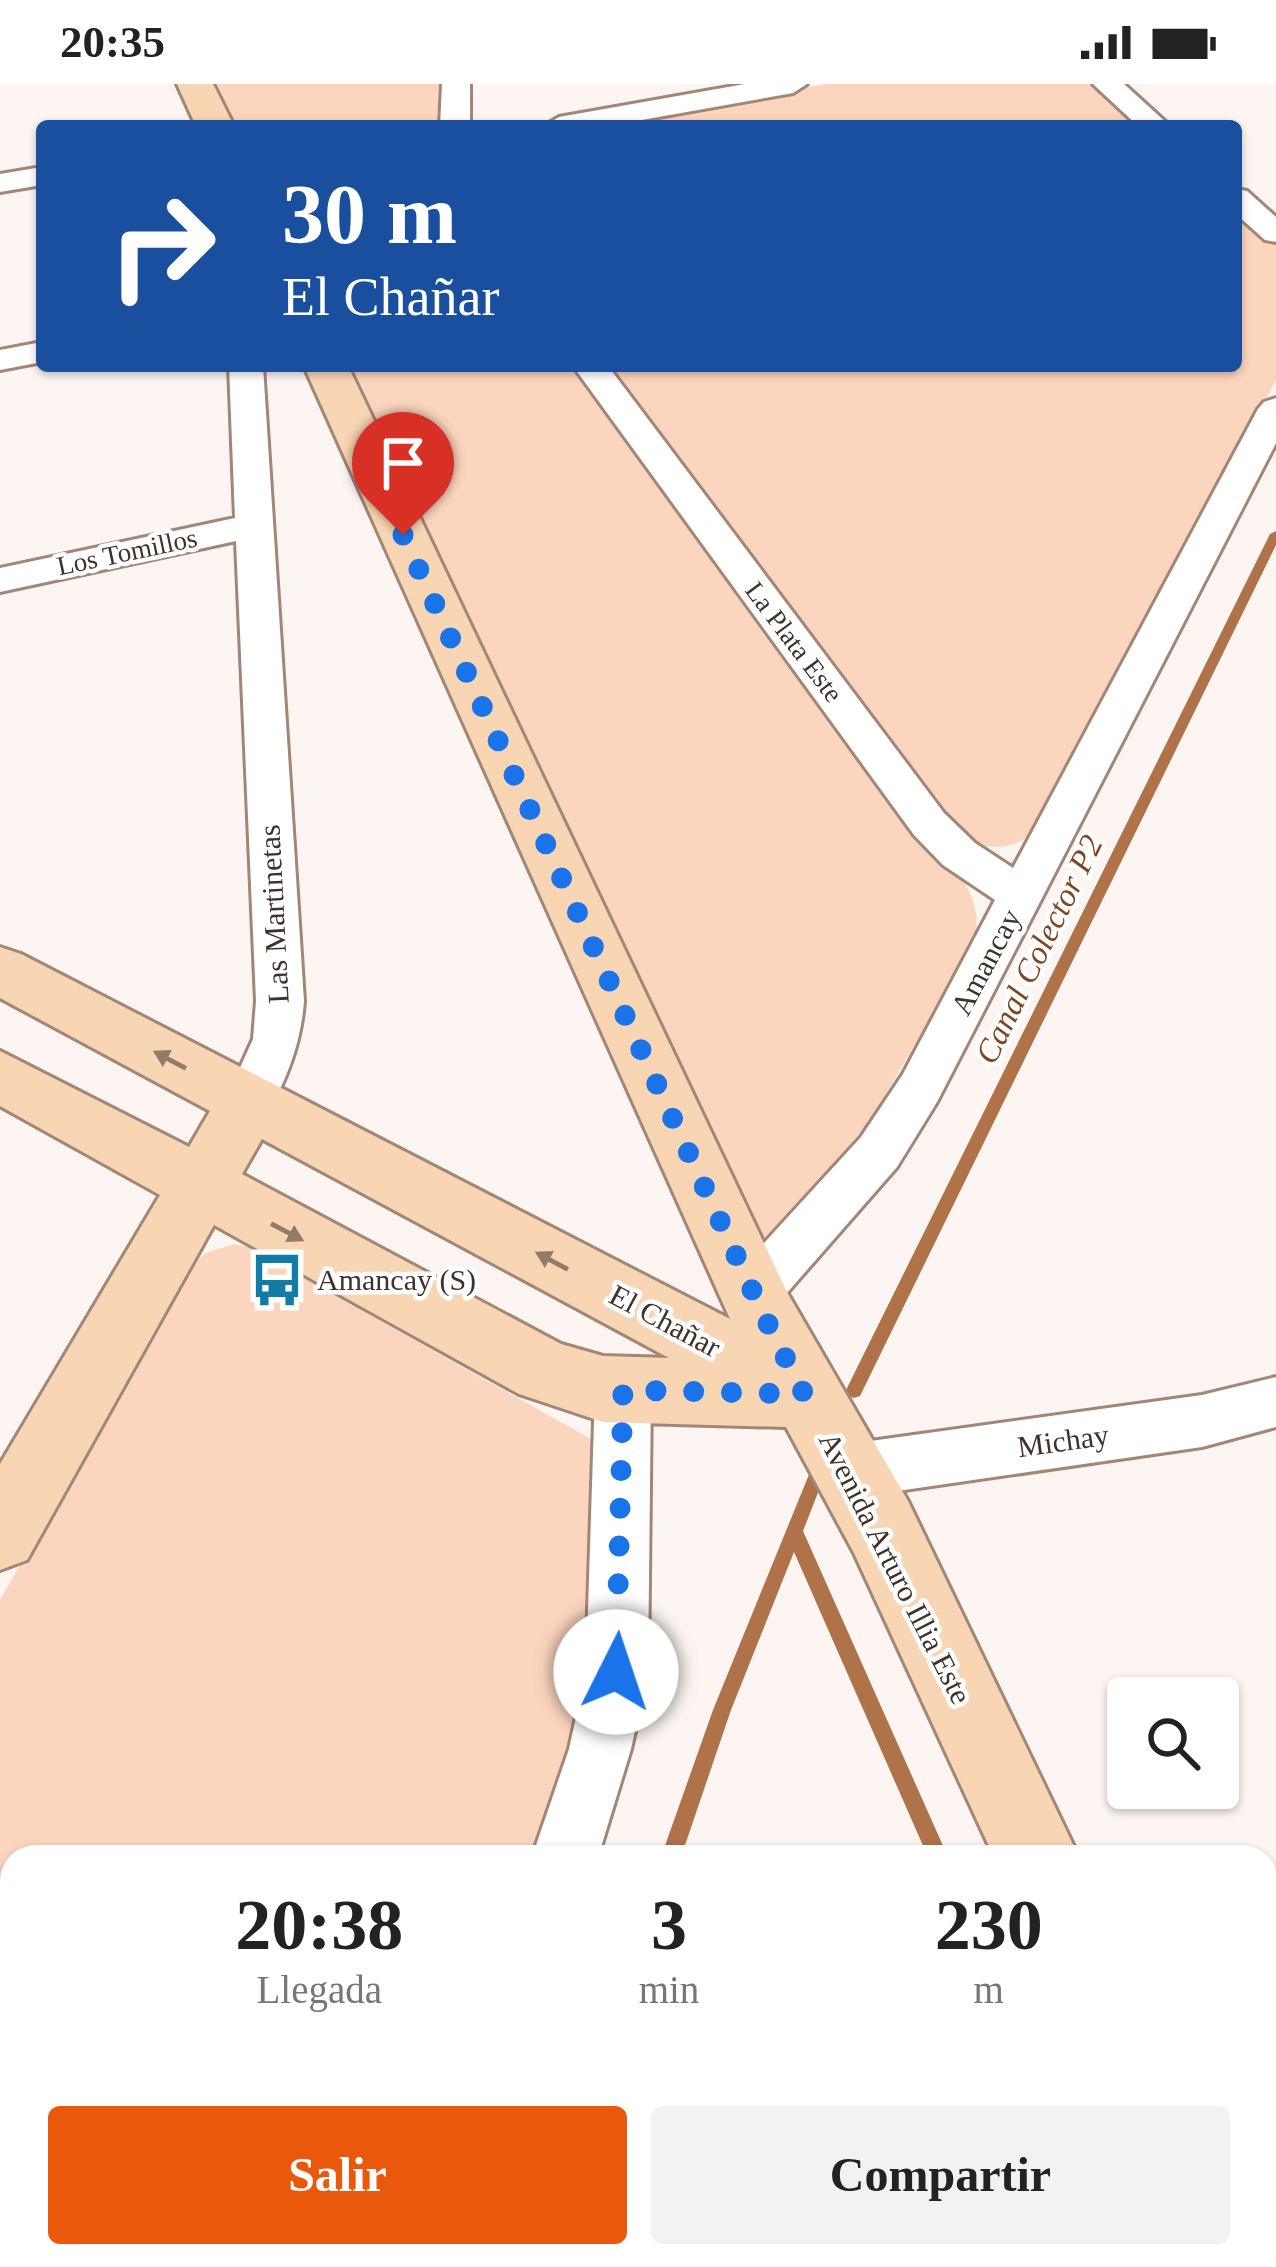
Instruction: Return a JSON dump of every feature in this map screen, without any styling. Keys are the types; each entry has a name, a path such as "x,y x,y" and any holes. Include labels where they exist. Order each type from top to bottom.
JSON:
{"street":[{"path":"195,84 211,120"},
{"path":"455,120 456,84"},
{"path":"593,120 794,84"},
{"path":"1107,84 1148,120"},
{"path":"0,183 36,177"},
{"path":"1242,203 1276,233"},
{"path":"0,360 36,353"},
{"name":"Las Martinetas","path":"0,1534 250,1102 277,1039 280,1001 246,372"},
{"name":"Avenida Arturo Illia Este","path":"329,372 753,1293 902,1568 1031,1845"},
{"name":"La Plata Este","path":"594,372 929,824 958,854 1021,896"},
{"name":"Amancay","path":"753,1293 895,1131 1276,409"},
{"name":"Los Tomillos","path":"0,580 255,525"},
{"name":"El Chañar","path":"0,970 804,1394"},
{"name":"El Chañar","path":"0,1076 544,1371 583,1385 623,1390 804,1394"},
{"path":"570,1845 600,1749 616,1672 623,1390"},
{"name":"Michay","path":"849,1472 1202,1421 1275,1403"}],"shaded area":[{"path":"209,84 443,84 442,120 226,120"},
{"path":"826,84 1096,84 1136,120 627,120"},
{"path":"1242,213 1276,243 1276,380 1036,829 1009,845 988,846 957,836 609,372 1242,372"},
{"path":"345,372 576,372 914,830 953,867 970,894 977,926 974,945 869,1122 759,1253"},
{"path":"234,1244 248,1247 607,1448 600,1614 551,1845 0,1845 0,1600 188,1268 206,1253"}],"waterway":[{"name":"Canal Colector P2","path":"854,1391 1276,534"},
{"name":"Canal Colector P2","path":"794,1531 818,1472"},
{"name":"Canal Colector P2","path":"675,1845 722,1710 794,1531"},
{"path":"794,1531 933,1845"}],"place":[{"name":"Amancay (S)","path":"277,1280"}],"route":[{"path":"403,535 804,1394 623,1390 616,1672"}]}
